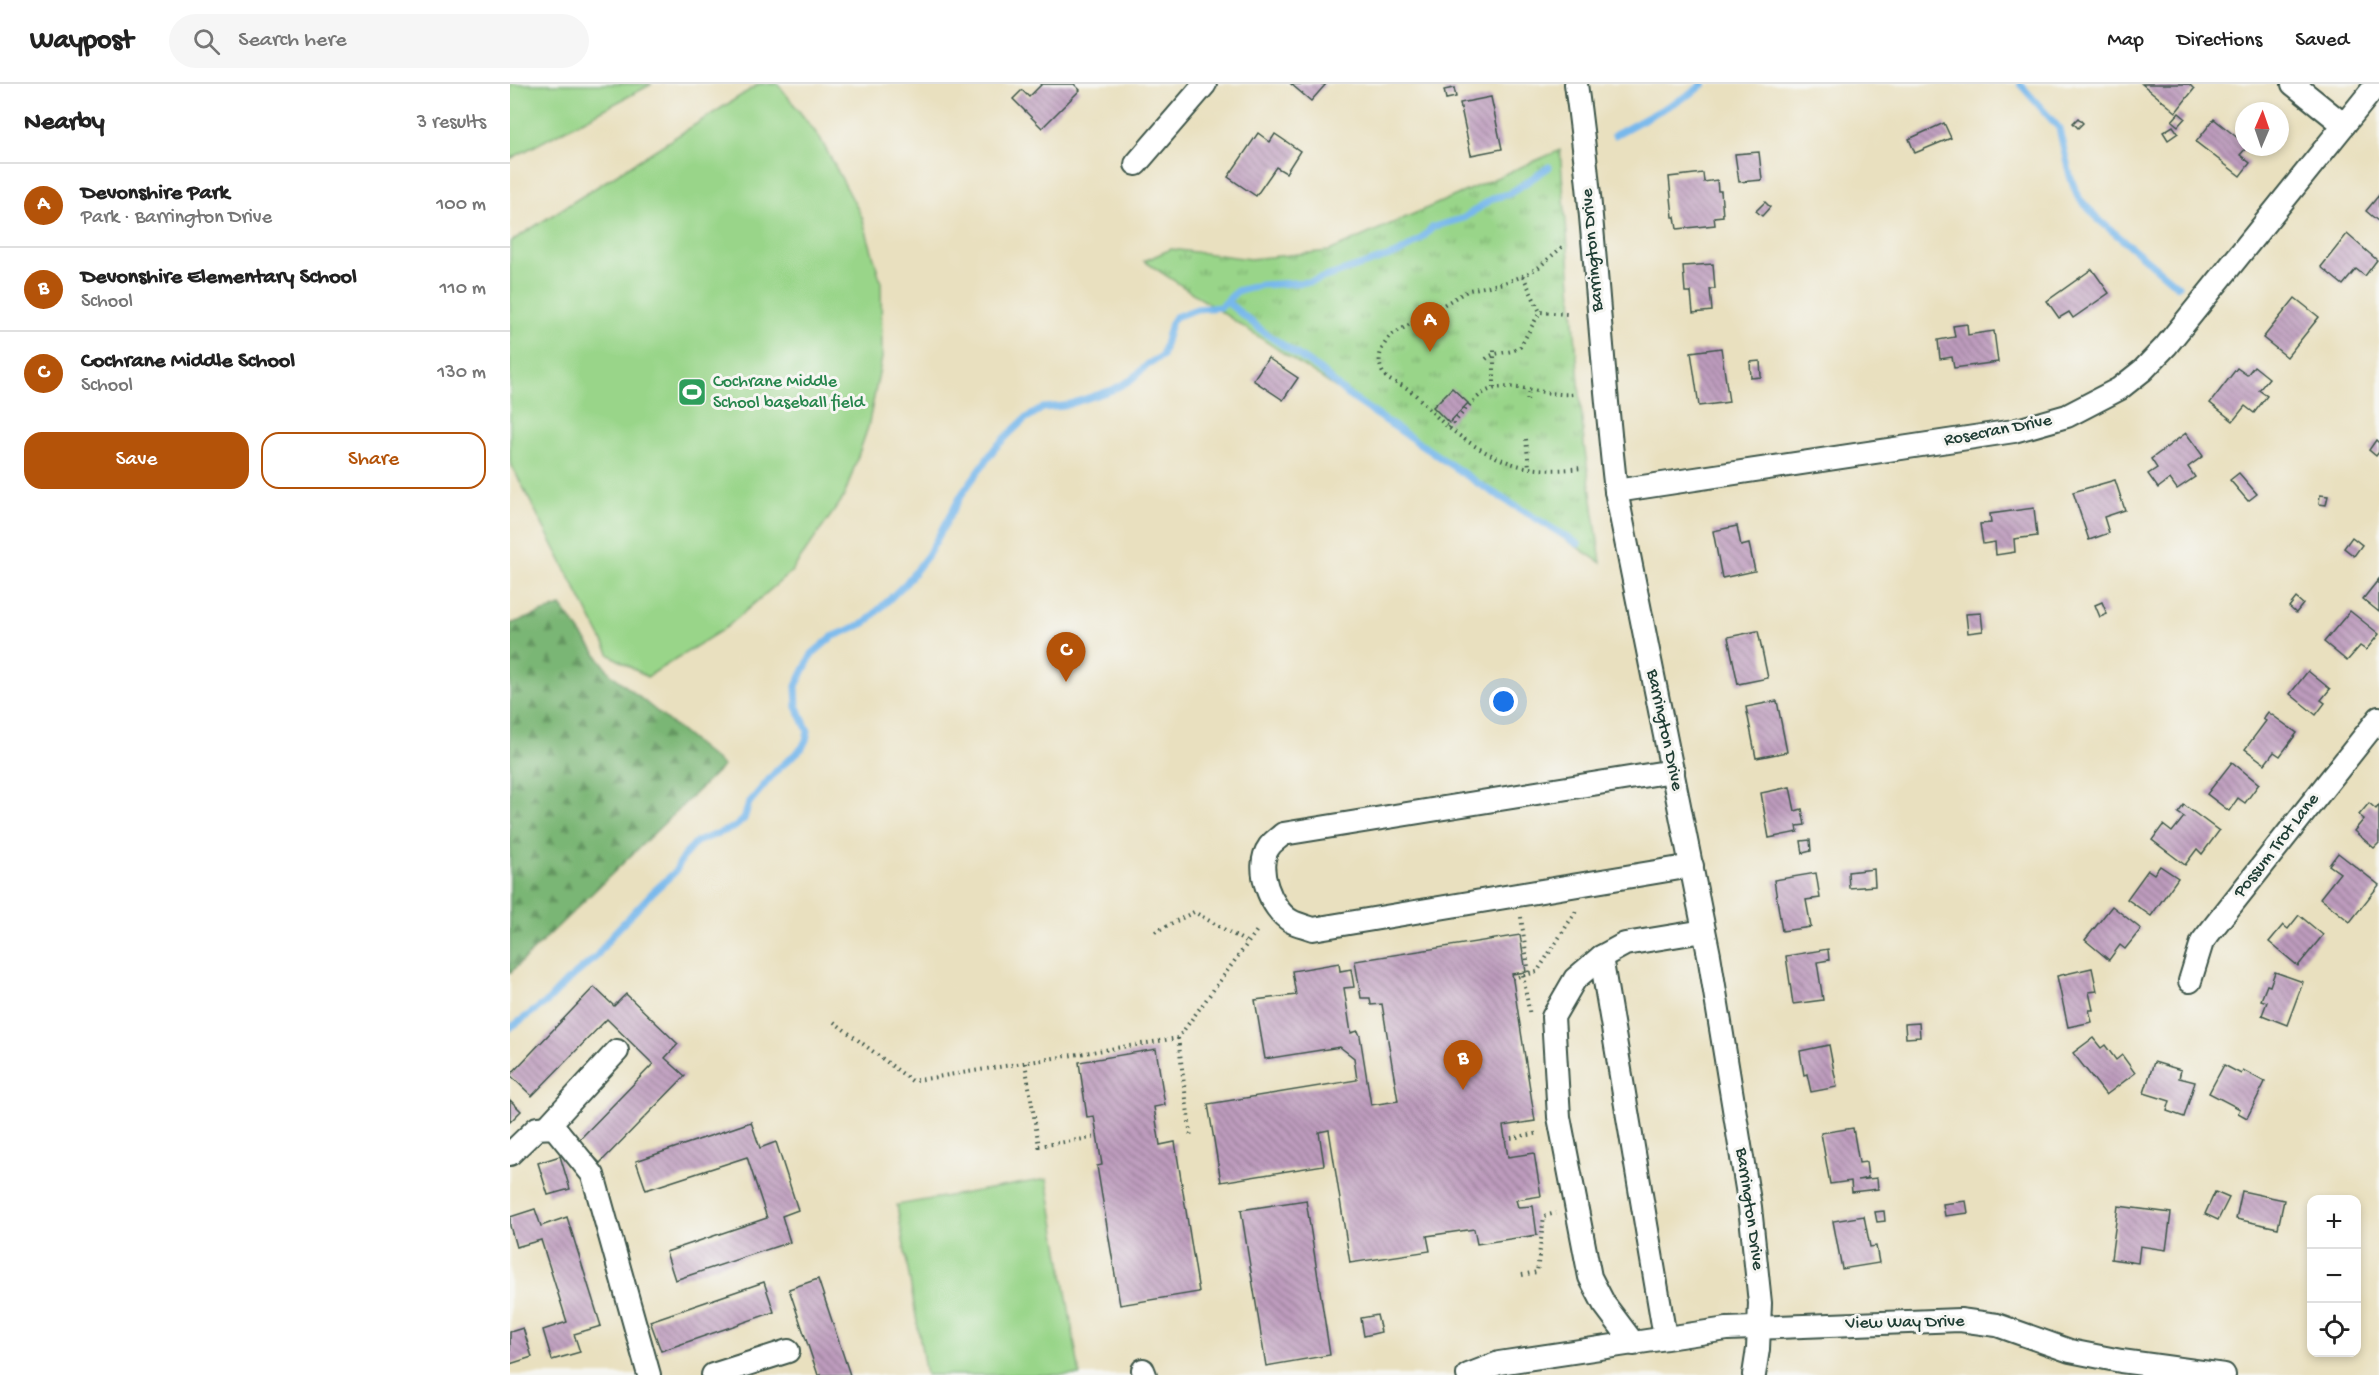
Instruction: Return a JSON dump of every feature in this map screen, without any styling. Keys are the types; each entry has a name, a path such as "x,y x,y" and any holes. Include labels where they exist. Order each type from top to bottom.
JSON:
{"street":[{"path":"1136,164 1205,84"},
{"name":"Barrington Drive","path":"1576,84 1585,149 1607,417 1616,491 1630,570 1692,866 1750,1207 1759,1277 1760,1329 1754,1375"},
{"path":"2293,84 2344,125"},
{"name":"Rosecran Drive","path":"1616,491 2014,430 2067,416 2090,405 2119,389 2166,346 2377,84"},
{"name":"Possum Trot Lane","path":"2190,981 2202,942 2379,718"},
{"path":"1673,771 1283,834 1268,848 1264,867 1267,890 1277,909 1291,921 1313,929 1692,866"},
{"path":"1634,1344 1604,1304 1590,1277 1559,1116 1553,1017 1575,979 1601,957 1625,944 1704,931"},
{"path":"1601,957 1665,1337"},
{"path":"547,1127 617,1051"},
{"path":"510,1154 537,1128 554,1127 593,1175 649,1375"},
{"name":"View Way Drive","path":"1468,1375 1499,1363 1727,1329 1960,1320 1997,1325 2070,1351 2121,1361 2224,1375"},
{"path":"713,1375 788,1351"}],"path":[{"path":"1562,247 1539,267 1523,276 1504,284 1469,290 1393,334 1385,341 1381,351 1382,371 1387,378 1408,389 1449,428 1490,454 1529,467 1550,470 1581,468"},
{"path":"1523,276 1540,312"},
{"path":"1540,312 1567,314"},
{"path":"1486,359 1495,353 1514,351 1520,346 1540,312"},
{"path":"1494,346 1494,388"},
{"path":"1449,428 1476,399 1494,388 1505,387 1552,395 1573,394"},
{"path":"1527,400 1529,390"},
{"path":"1526,439 1529,467"},
{"path":"1512,978 1537,972 1579,907"},
{"path":"1155,932 1194,912 1248,943"},
{"path":"1522,920 1529,974"},
{"path":"1191,1137 1178,1038 1258,929"},
{"path":"834,1022 912,1080 1178,1038"},
{"path":"1025,1063 1039,1146 1097,1137"},
{"path":"1505,1139 1547,1131"},
{"path":"1522,1275 1537,1272 1544,1216 1559,1212"}],"green space":[{"path":"510,84 652,84 510,159"},
{"name":"Cochrane Middle School baseball field","path":"759,84 778,84 820,138 862,217 881,282 882,358 868,427 844,497 791,572 727,627 647,677 610,655 510,462 510,242"},
{"path":"1560,150 1584,444 1601,563 1144,261 1171,249 1250,259 1329,251"},
{"path":"561,606 610,673 723,766 510,973 510,624"},
{"path":"1047,1179 1080,1375 926,1375 897,1205"}],"building":[{"path":"1042,84 1074,84 1080,90 1042,128 1013,99 1022,90 1029,97"},
{"path":"1291,84 1326,84 1311,101"},
{"path":"2142,84 2189,84 2194,89 2176,112"},
{"path":"1454,88 1456,97 1446,99 1444,90"},
{"path":"1491,97 1502,149 1471,155 1460,103"},
{"path":"2179,113 2185,118 2178,126 2172,121"},
{"path":"2078,118 2083,123 2078,128 2073,123"},
{"path":"2214,119 2235,136 2235,156 2241,156 2250,163 2240,176 2196,142"},
{"path":"1944,123 1951,138 1915,153 1909,139"},
{"path":"2173,126 2178,133 2168,140 2163,132"},
{"path":"1258,133 1270,142 1275,134 1300,151 1286,173 1276,167 1256,196 1228,177"},
{"path":"1759,152 1762,180 1739,182 1735,154"},
{"path":"1703,173 1704,182 1717,180 1718,191 1721,191 1723,216 1714,217 1715,225 1677,229 1675,217 1673,217 1669,177"},
{"path":"2379,195 2379,222 2366,211"},
{"path":"1765,202 1770,207 1762,216 1756,211"},
{"path":"2347,234 2377,260 2365,276 2356,269 2343,285 2321,267"},
{"path":"1713,264 1715,289 1710,289 1712,311 1693,313 1691,292 1685,292 1683,266"},
{"path":"2092,269 2109,293 2073,318 2069,312 2059,318 2047,301"},
{"path":"2295,298 2319,317 2287,357 2263,338"},
{"path":"1967,324 1968,335 1994,331 1998,362 1954,368 1952,357 1940,359 1938,340 1955,337 1953,326"},
{"path":"1721,348 1729,402 1699,406 1691,352"},
{"path":"1268,358 1298,378 1283,400 1253,380"},
{"path":"1760,361 1761,377 1751,378 1750,362"},
{"path":"2254,366 2269,378 2259,390 2267,396 2254,413 2245,406 2233,421 2210,403 2237,368 2247,375"},
{"path":"1452,388 1468,403 1449,423 1433,407"},
{"path":"2186,433 2203,456 2188,467 2195,477 2177,489 2170,479 2158,488 2148,474 2157,468 2151,459"},
{"path":"2376,440 2379,443 2379,452 2376,456 2369,450"},
{"path":"2239,473 2257,494 2248,501 2230,480"},
{"path":"2115,480 2125,510 2104,517 2109,533 2089,540 2073,492"},
{"path":"2320,495 2328,496 2326,505 2319,504"},
{"path":"2034,508 2037,536 2014,539 2015,552 1996,555 1995,542 1983,544 1980,524 1991,523 1990,514"},
{"path":"1737,526 1741,546 1749,544 1755,571 1722,578 1713,531"},
{"path":"2352,537 2362,545 2354,556 2344,548"},
{"path":"2379,579 2379,612 2363,599"},
{"path":"2296,598 2303,604 2296,613 2289,607"},
{"path":"2102,602 2107,614 2100,617 2095,605"},
{"path":"2350,611 2379,634 2366,650 2360,646 2347,661 2324,642"},
{"path":"1981,613 1983,631 1968,633 1966,614"},
{"path":"1758,631 1768,678 1738,684 1728,637"},
{"path":"2308,671 2330,689 2321,700 2325,703 2316,715 2290,694"},
{"path":"1777,701 1787,752 1756,758 1746,707"},
{"path":"2268,712 2297,733 2280,756 2274,752 2265,764 2245,749 2266,721 2263,719"},
{"path":"2232,762 2259,784 2245,803 2238,798 2229,811 2207,794"},
{"path":"1790,787 1795,811 1802,809 1805,825 1797,826 1798,832 1769,838 1761,793"},
{"path":"2369,803 2376,809 2379,805 2379,843 2374,848 2354,831 2364,819 2359,815"},
{"path":"2184,805 2219,831 2202,854 2197,849 2185,865 2152,840 2163,825 2172,832 2184,817 2178,813"},
{"path":"1810,840 1811,851 1803,853 1801,841"},
{"path":"2338,853 2379,885 2350,922 2320,898 2340,873 2329,865"},
{"path":"2160,866 2178,878 2151,916 2127,899 2148,870 2154,874"},
{"path":"1874,869 1875,886 1849,888 1848,872"},
{"path":"1816,873 1820,898 1806,900 1811,927 1782,931 1774,880"},
{"path":"2112,906 2141,929 2125,949 2120,945 2109,960 2085,940"},
{"path":"2299,915 2323,935 2298,966 2269,942 2283,925 2288,929"},
{"path":"1520,935 1526,972 1512,974 1535,1121 1503,1126 1508,1157 1534,1153 1541,1196 1516,1200 1518,1207 1533,1206 1537,1235 1477,1244 1474,1229 1427,1236 1430,1251 1350,1263 1329,1130 1319,1132 1324,1165 1221,1182 1208,1104 1357,1080 1354,1058 1340,1047 1265,1059 1255,1000 1296,995 1292,971 1339,963 1340,971 1351,969 1354,987 1344,988 1351,1033 1358,1031 1360,1036 1371,1105 1398,1101 1382,1004 1371,1005 1370,998 1361,998 1355,961"},
{"path":"1828,949 1829,960 1817,962 1823,1000 1793,1004 1786,956"},
{"path":"2092,968 2097,991 2089,992 2093,1010 2089,1010 2092,1022 2068,1027 2057,976"},
{"path":"2275,972 2303,982 2287,1025 2262,1015 2267,1002 2261,1000"},
{"path":"594,987 614,1006 626,994 678,1044 665,1058 685,1076 600,1163 578,1141 653,1064 607,1019 532,1096 510,1075"},
{"path":"1919,1023 1920,1037 1906,1038 1905,1024"},
{"path":"2093,1038 2101,1048 2105,1045 2116,1060 2122,1055 2135,1073 2106,1095 2073,1053"},
{"path":"1829,1045 1837,1087 1811,1092 1807,1074 1804,1075 1800,1051"},
{"path":"1156,1049 1165,1105 1154,1107 1160,1145 1175,1142 1199,1292 1120,1305 1097,1166 1102,1165 1094,1116 1087,1117 1079,1062"},
{"path":"2154,1062 2181,1070 2179,1078 2195,1082 2184,1117 2167,1111 2170,1101 2144,1093"},
{"path":"2224,1065 2241,1074 2243,1070 2265,1082 2247,1118 2238,1113 2240,1109 2209,1093"},
{"path":"510,1100 521,1111 510,1122"},
{"path":"751,1122 760,1148 776,1142 798,1210 782,1216 790,1242 675,1280 666,1252 767,1218 747,1157 646,1190 636,1161"},
{"path":"1853,1128 1859,1163 1866,1162 1868,1178 1858,1180 1877,1178 1878,1189 1852,1192 1851,1181 1830,1184 1821,1133"},
{"path":"560,1156 570,1189 548,1195 538,1163"},
{"path":"2242,1191 2284,1200 2278,1228 2236,1219"},
{"path":"2215,1192 2229,1198 2218,1220 2205,1214"},
{"path":"1306,1200 1330,1355 1266,1366 1241,1210"},
{"path":"1966,1201 1968,1213 1945,1216 1943,1204"},
{"path":"2118,1206 2171,1213 2166,1250 2140,1246 2138,1263 2111,1259"},
{"path":"535,1209 541,1226 567,1217 601,1326 574,1334 580,1352 552,1360 543,1330 567,1322 541,1240 516,1247 510,1226 510,1217"},
{"path":"1884,1211 1885,1221 1877,1222 1875,1212"},
{"path":"1864,1216 1870,1247 1876,1246 1879,1263 1842,1269 1833,1221"},
{"path":"818,1279 850,1375 818,1375 789,1289"},
{"path":"764,1282 774,1312 661,1351 650,1321"},
{"path":"1377,1315 1381,1332 1364,1336 1361,1318"},
{"path":"523,1328 532,1357 510,1364 510,1332"}],"waterway":[{"path":"1615,135 1692,93 1703,84"},
{"path":"2020,84 2059,128 2070,176 2078,197 2099,220 2178,286"},
{"path":"510,1028 548,1001 566,982 595,958 614,933 675,872 683,857 696,842 735,827 744,819 749,803 777,770 802,748 806,740 808,731 797,707 796,686 812,654 832,637 865,623 906,583 928,555 962,494 995,448 1025,419 1043,408 1064,406 1112,390 1131,380 1148,364 1162,356 1171,323 1175,317 1197,309 1221,307 1237,291 1261,285 1310,282 1399,253 1420,240 1433,227 1464,218 1493,198 1509,194 1549,167"},
{"path":"1227,302 1265,333 1320,370 1348,395 1479,484 1578,544"}],"place":[{"name":"Devonshire Park","path":"1430,352"},
{"name":"Cochrane Middle School baseball field","path":"692,392"},
{"name":"Cochrane Middle School","path":"1066,682"},
{"name":"Devonshire Elementary School","path":"1463,1090"}]}
